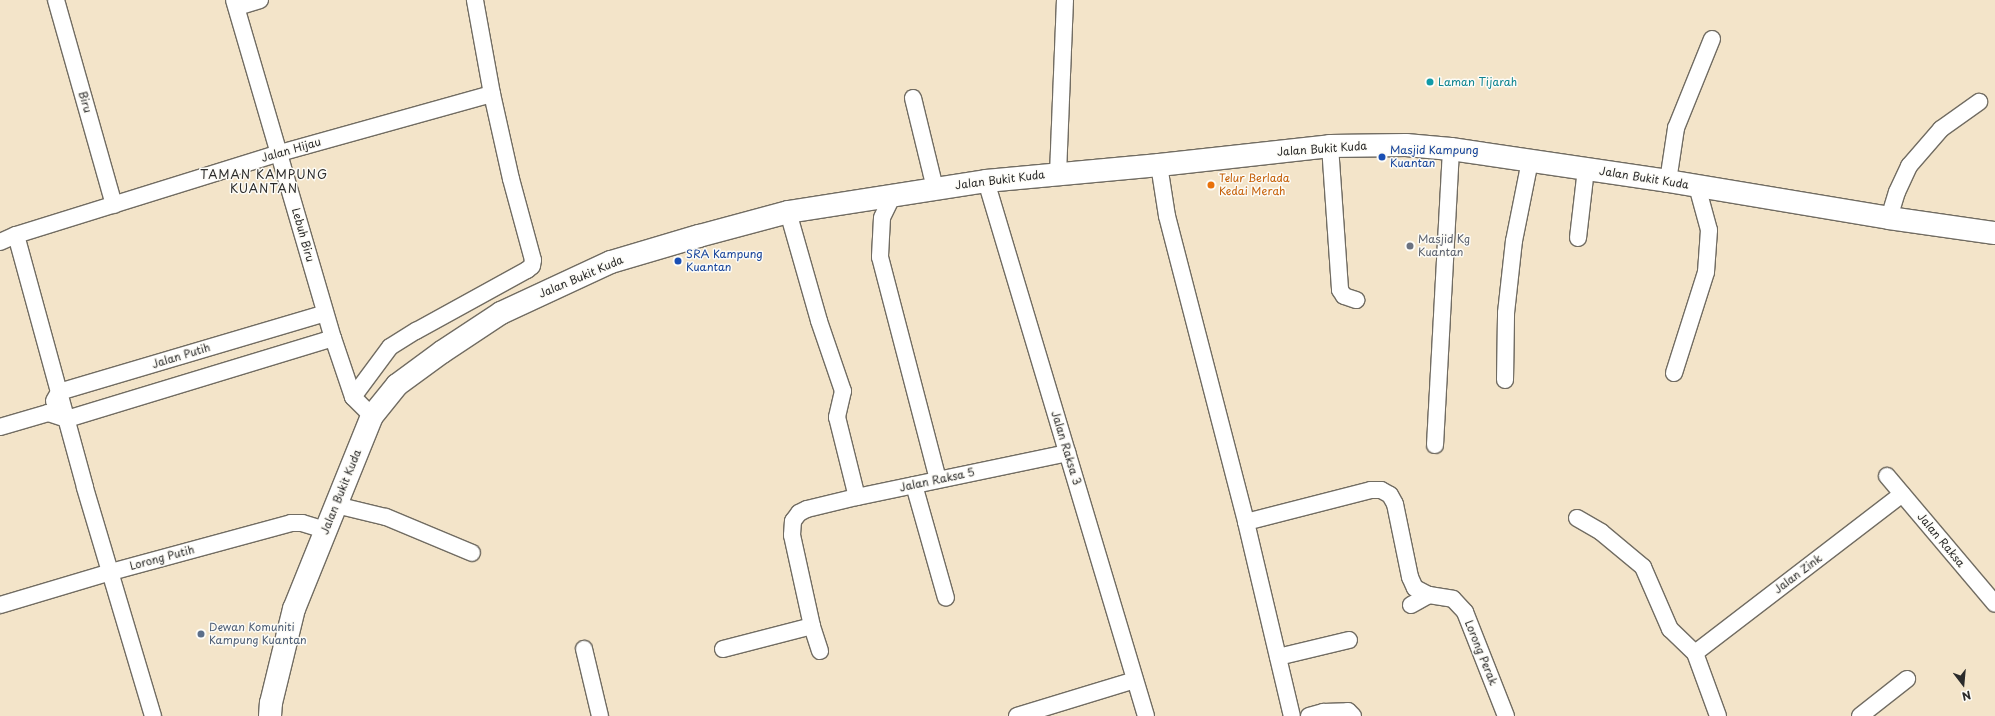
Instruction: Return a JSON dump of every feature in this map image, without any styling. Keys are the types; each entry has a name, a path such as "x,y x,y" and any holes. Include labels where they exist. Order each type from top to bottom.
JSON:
{"street":[{"name":"Biru","path":"56,0 114,205"},
{"path":"236,4 260,0"},
{"path":"353,398 390,347 416,331 528,270 532,266 533,260 510,179 492,94 475,0"},
{"path":"1058,174 1065,0"},
{"name":"Lebuh Biru","path":"236,4 333,338 353,398 372,416"},
{"path":"1668,181 1676,128 1712,38"},
{"name":"Jalan Hijau","path":"0,242 16,235 280,153 492,94"},
{"path":"913,98 935,188"},
{"path":"1889,218 1897,192 1909,166 1941,129 1979,102"},
{"name":"Jalan Bukit Kuda","path":"270,716 271,703 294,609 372,416 397,385 442,352 508,310 611,262 788,212 986,181 1159,165 1330,146 1406,145 1451,149 1668,181 1889,218 1995,233"},
{"path":"1330,146 1340,290 1344,296 1356,300"},
{"path":"1434,445 1451,149"},
{"path":"1505,380 1506,313 1514,241 1530,161"},
{"path":"1159,165 1167,216 1246,522 1292,716"},
{"path":"1578,238 1586,169"},
{"name":"Jalan Raksa 3","path":"986,181 1146,716"},
{"path":"1674,373 1706,272 1709,230 1697,186"},
{"path":"893,195 882,218 880,257 938,480"},
{"path":"788,212 819,321 843,391 837,417 857,497"},
{"path":"16,235 59,392 153,714"},
{"name":"Jalan Putih","path":"59,392 325,313"},
{"path":"0,427 48,413 67,419 333,338"},
{"path":"48,413 59,392"},
{"name":"Jalan Raksa 5","path":"812,626 792,535 793,522 799,513 806,509 857,497 1068,453"},
{"name":"Jalan Raksa","path":"1887,476 1995,604"},
{"path":"914,485 946,598"},
{"path":"1246,522 1371,490 1382,490 1390,496 1395,504 1410,577 1415,588 1426,594 1410,605"},
{"name":"Jalan Zink","path":"1694,653 1902,494"},
{"path":"336,505 386,517 472,554"},
{"path":"1577,518 1602,532 1643,567 1670,629 1694,653 1718,716"},
{"name":"Lorong Putih","path":"0,604 291,523 302,523 325,530"},
{"name":"Lorong Perak","path":"1426,594 1453,599 1465,612 1506,716"},
{"path":"722,649 812,626 820,651"},
{"path":"1278,657 1349,640"},
{"path":"584,649 600,716"},
{"path":"1860,716 1907,679"},
{"path":"1017,716 1135,680"},
{"path":"1309,716 1323,712 1348,711 1353,716"}],"place":[{"name":"Laman Tijarah","path":"1430,82"},
{"name":"Masjid Kampung Kuantan","path":"1382,157"},
{"name":"Telur Berlada Kedai Merah","path":"1211,185"},
{"name":"Masjid Kg Kuantan","path":"1410,246"},
{"name":"SRA Kampung Kuantan","path":"678,261"},
{"name":"Dewan Komuniti Kampung Kuantan","path":"201,634"}],"district":[{"name":"TAMAN KAMPUNG KUANTAN","path":"264,182"}]}
